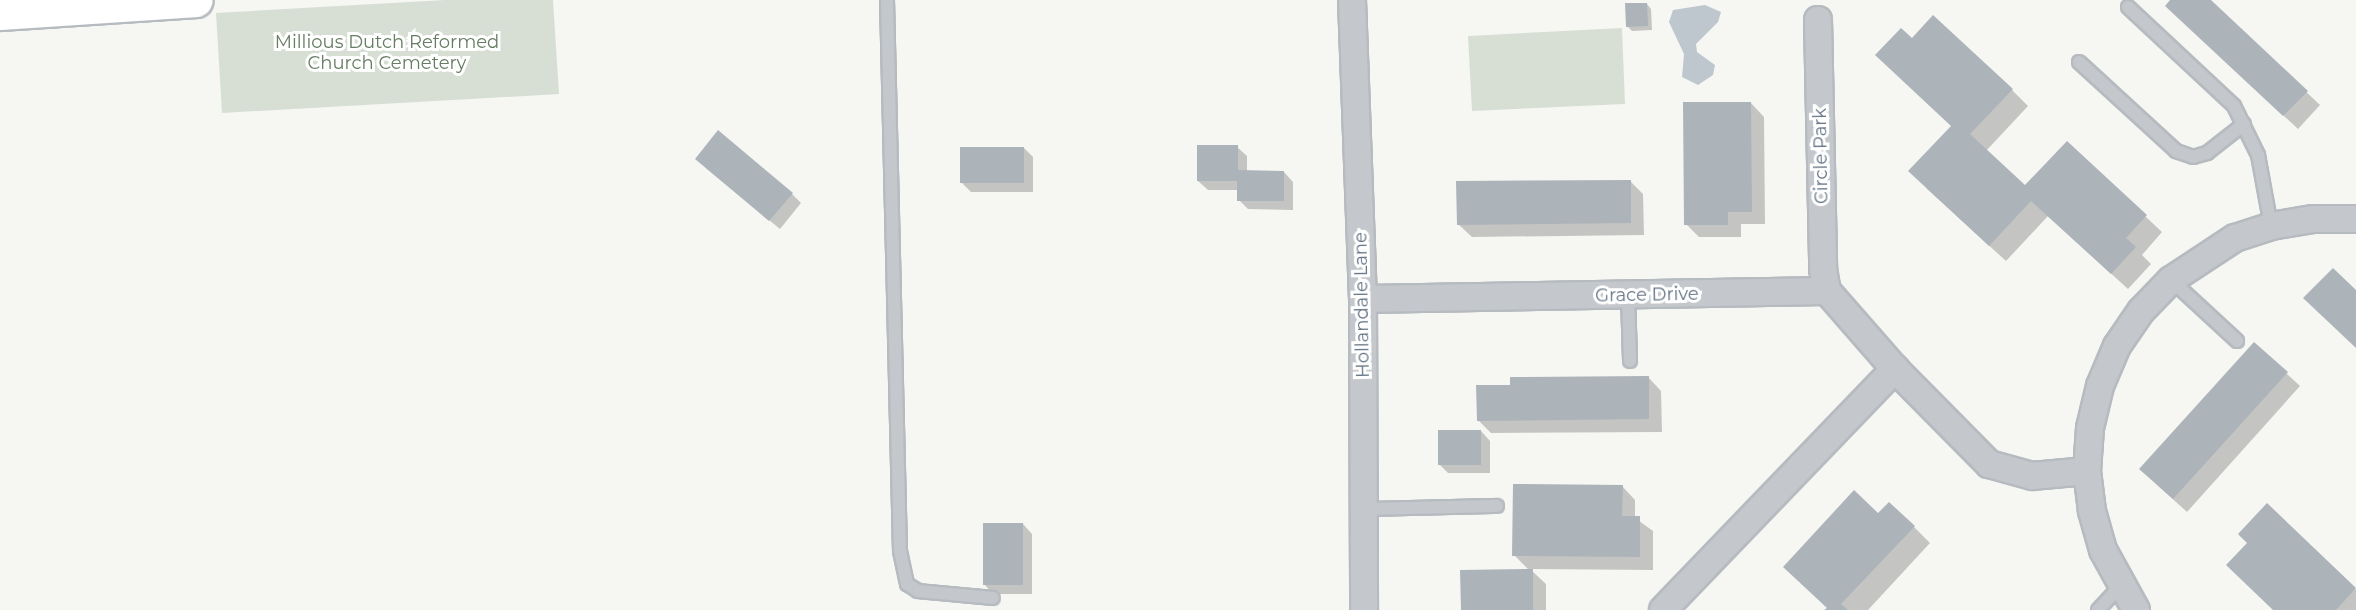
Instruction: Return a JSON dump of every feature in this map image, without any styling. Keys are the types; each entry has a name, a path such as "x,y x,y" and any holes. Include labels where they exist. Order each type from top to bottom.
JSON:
{"street":[{"path":"0,13 196,0"},
{"name":"Hollandale Lane","path":"1353,0 1363,299 1364,610"},
{"name":"Circle Park","path":"1818,20 1823,268 1827,291"},
{"path":"2136,610 2120,586 2097,530 2087,471 2090,428 2109,366 2141,311 2171,279 2235,238 2271,226 2313,219 2356,219"},
{"path":"1827,291 1895,369 1989,464 2032,476 2087,471"},
{"name":"Grace Drive","path":"1363,299 1827,291"},
{"path":"1663,610 1895,369"}],"lane":[{"path":"886,0 900,551 907,584 918,591 993,598"},
{"path":"2128,7 2234,106 2258,155 2271,226"},
{"path":"2079,62 2153,132 2184,154 2193,157 2207,153 2244,124"},
{"path":"2171,279 2237,341"},
{"path":"1628,296 1630,361"},
{"path":"1364,508 1497,506"},
{"path":"2098,610 2120,586"}],"green space":[{"name":"Millious Dutch Reformed Church Cemetery","path":"445,0 553,0 559,94 222,113 216,13"},
{"path":"1622,28 1625,104 1472,111 1468,36"}],"shaded area":[{"path":"1705,5 1721,12 1718,22 1696,44 1697,52 1715,65 1713,75 1698,85 1682,77 1684,54 1669,22 1673,10"}],"building":[{"path":"2170,0 2211,0 2308,91 2283,116 2165,6"},
{"path":"1625,3 1647,3 1648,26 1626,27"},
{"path":"1933,15 2013,89 1970,134 2025,185 2067,141 2147,215 2126,238 2136,247 2111,274 2031,201 1989,246 1908,171 1951,126 1875,55 1901,28 1912,38"},
{"path":"1683,102 1751,102 1752,212 1728,212 1728,225 1684,225"},
{"path":"718,130 793,193 769,221 695,159"},
{"path":"1197,145 1238,145 1238,170 1284,171 1284,201 1237,201 1237,181 1197,181"},
{"path":"960,147 1024,147 1024,183 960,183"},
{"path":"1631,180 1631,223 1457,225 1456,181"},
{"path":"2333,268 2356,290 2356,348 2303,298"},
{"path":"2254,342 2288,372 2173,499 2139,469"},
{"path":"1649,376 1649,419 1477,421 1476,385 1510,385 1510,377"},
{"path":"1438,430 1481,430 1481,465 1438,465"},
{"path":"1513,484 1623,485 1622,516 1640,516 1640,557 1512,556"},
{"path":"1854,490 1878,513 1889,502 1915,526 1841,604 1848,610 1824,610 1827,608 1783,567"},
{"path":"2267,503 2356,588 2336,610 2273,610 2226,565 2247,543 2238,534"},
{"path":"983,523 1023,523 1023,585 983,585"},
{"path":"1533,569 1533,610 1461,610 1460,570"}]}
